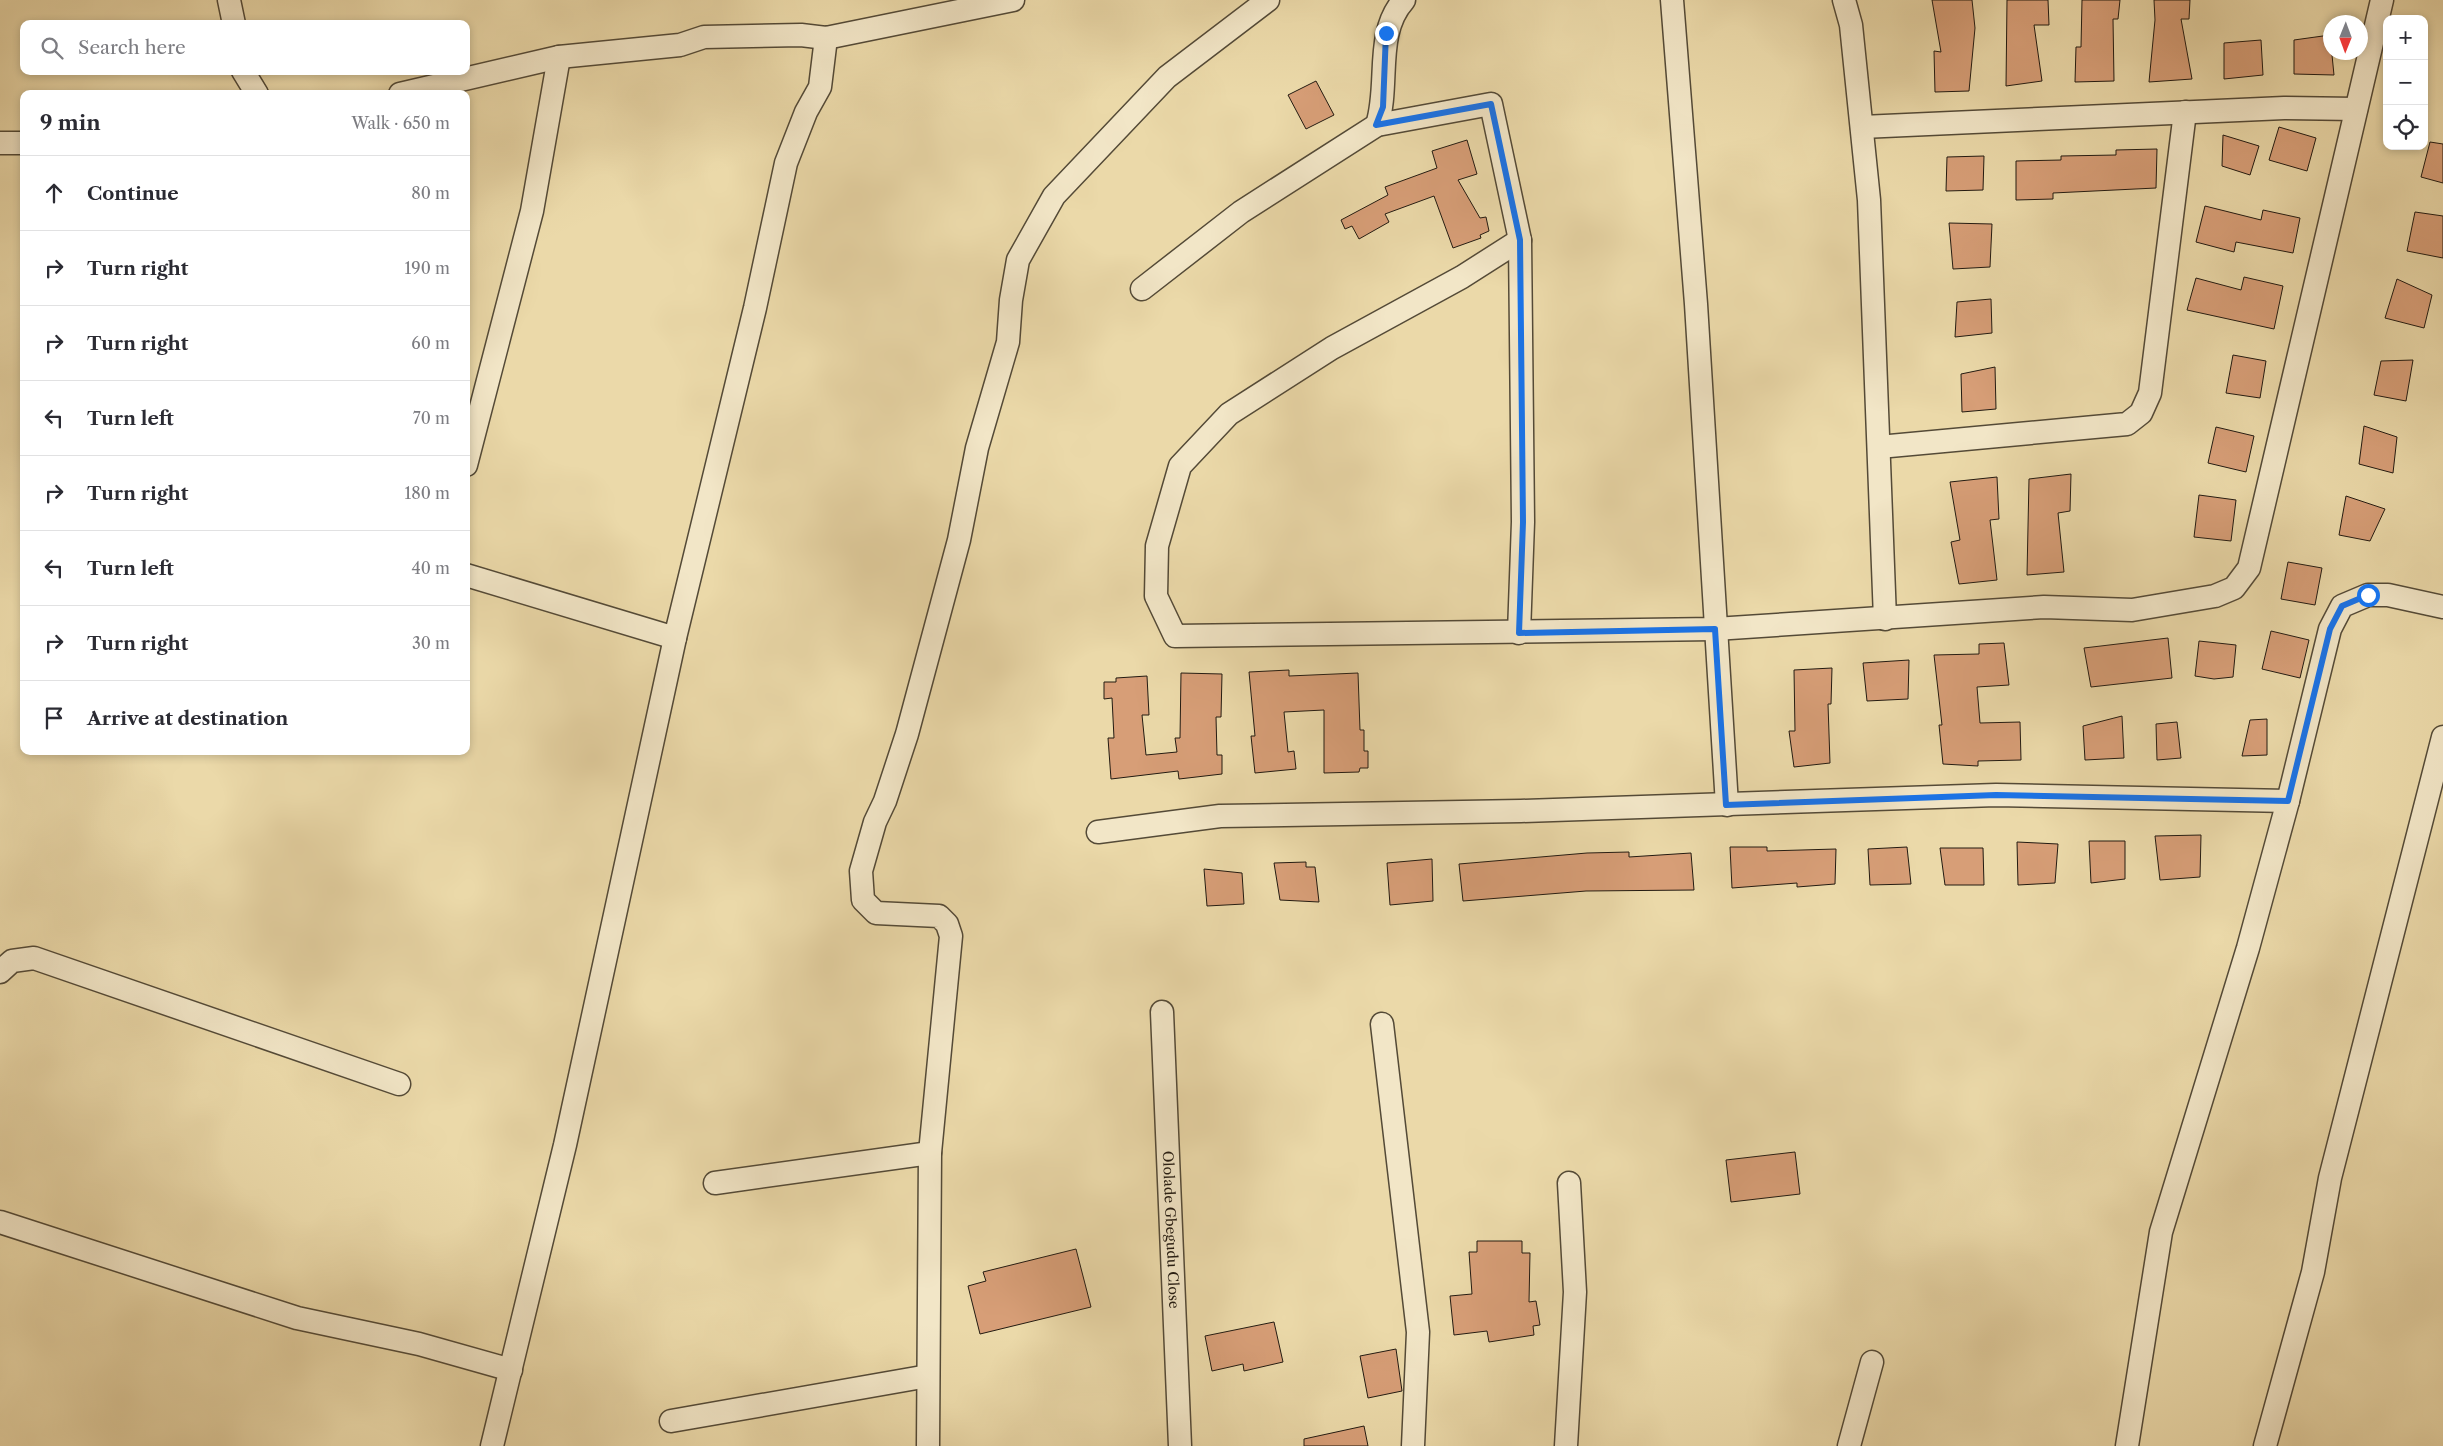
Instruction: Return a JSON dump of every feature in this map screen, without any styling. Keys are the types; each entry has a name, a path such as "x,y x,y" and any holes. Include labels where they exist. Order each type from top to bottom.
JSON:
{"street":[{"path":"229,0 233,20"},
{"path":"417,90 559,57 680,45 704,37 801,35 826,38 1013,0"},
{"path":"928,1446 930,1153 951,936 947,924 939,916 876,913 863,900 861,871 875,822 885,801 907,734 959,540 977,448 1008,342 1011,300 1018,260 1054,196 1168,77 1268,0"},
{"path":"1376,125 1383,107 1386,33 1394,11 1404,0"},
{"path":"1672,0 1696,304 1726,805"},
{"path":"1844,0 1851,25 1869,200 1885,619"},
{"path":"1520,240 1462,278 1332,348 1229,414 1180,466 1157,546 1156,596 1175,636 1715,629 2044,607 2132,610 2215,596 2234,588 2249,568 2382,0"},
{"path":"492,1446 565,1145 674,638 754,308 786,163 806,112 820,87 826,38"},
{"path":"470,450 532,211 559,57"},
{"path":"245,75 255,90"},
{"path":"1142,289 1241,212 1376,125 1491,104 1520,240 1523,522 1519,633"},
{"path":"1862,128 2284,108 2356,109"},
{"path":"1879,447 2127,424 2141,413 2150,393 2185,112"},
{"path":"0,143 20,143"},
{"path":"470,576 674,638"},
{"path":"2127,1446 2161,1232 2248,948 2288,801 2330,629 2342,606 2368,595 2388,594 2443,607"},
{"path":"2265,1446 2313,1272 2330,1178 2443,737"},
{"path":"1098,832 1220,816 1521,811 1996,795 2288,801"},
{"path":"0,972 12,961 34,958 399,1084"},
{"name":"Ololade Gbegudu Close","path":"1162,1012 1180,1446"},
{"path":"1382,1024 1418,1332 1413,1446"},
{"path":"715,1183 930,1153"},
{"path":"1566,1446 1575,1292 1569,1183"},
{"path":"0,1222 297,1318 419,1344 511,1370"},
{"path":"1849,1446 1872,1362"},
{"path":"671,1421 928,1376"}],"building":[{"path":"1932,0 1972,0 1975,28 1969,91 1935,92 1934,51 1941,52"},
{"path":"2007,0 2048,0 2049,25 2034,25 2042,81 2006,86"},
{"path":"2082,0 2120,0 2118,19 2113,19 2114,81 2075,82 2076,47 2081,47"},
{"path":"2154,0 2190,0 2189,19 2181,19 2192,79 2149,82 2155,20"},
{"path":"2323,36 2323,60 2332,60 2334,75 2294,74 2294,40"},
{"path":"2261,40 2263,75 2224,79 2224,43"},
{"path":"1316,81 1334,115 1306,129 1288,95"},
{"path":"2279,127 2316,138 2307,171 2269,160"},
{"path":"2223,135 2259,146 2250,175 2222,166"},
{"path":"1467,140 1477,174 1458,180 1480,218 1486,217 1489,231 1480,235 1481,238 1453,248 1434,196 1385,214 1389,222 1359,239 1352,226 1345,229 1341,220 1388,195 1385,187 1437,168 1432,151"},
{"path":"2430,142 2443,144 2443,183 2421,177"},
{"path":"2157,149 2156,188 2053,193 2053,199 2016,200 2016,161 2061,160 2061,156 2116,155 2116,150"},
{"path":"1984,156 1983,190 1946,191 1947,157"},
{"path":"2205,206 2261,220 2263,210 2300,218 2293,253 2236,242 2234,252 2196,242"},
{"path":"2415,212 2443,216 2443,258 2407,251"},
{"path":"1949,223 1992,224 1990,267 1953,269"},
{"path":"2244,277 2283,286 2274,329 2187,310 2196,278 2241,290"},
{"path":"2397,279 2432,295 2424,328 2385,318"},
{"path":"1991,299 1992,333 1955,337 1957,302"},
{"path":"2233,355 2266,361 2260,398 2226,393"},
{"path":"2413,360 2406,401 2374,395 2381,361"},
{"path":"1995,367 1996,409 1962,412 1961,374"},
{"path":"2364,426 2397,437 2393,473 2359,464"},
{"path":"2216,427 2254,436 2246,472 2208,463"},
{"path":"2071,474 2070,511 2058,513 2064,572 2027,575 2029,479"},
{"path":"1997,477 1999,519 1990,520 1997,580 1959,584 1951,542 1960,540 1950,482"},
{"path":"2199,495 2236,500 2231,541 2194,537"},
{"path":"2346,496 2385,509 2370,541 2339,535"},
{"path":"2288,562 2322,568 2315,605 2281,599"},
{"path":"2271,631 2309,640 2300,678 2262,669"},
{"path":"2168,638 2172,678 2091,687 2084,648"},
{"path":"2199,641 2236,645 2233,677 2214,679 2195,676"},
{"path":"2004,643 2009,685 1977,687 1980,723 2020,722 2021,760 1978,761 1978,766 1943,764 1939,725 1942,725 1934,655 1979,654 1979,644"},
{"path":"1909,660 1908,699 1867,701 1863,663"},
{"path":"1832,668 1831,704 1828,704 1830,763 1794,767 1789,731 1795,731 1794,670"},
{"path":"1289,670 1289,676 1358,673 1360,730 1364,730 1364,751 1368,751 1368,768 1360,768 1359,772 1324,773 1324,710 1284,712 1288,752 1294,751 1296,769 1255,773 1251,736 1255,736 1249,672"},
{"path":"1181,673 1222,674 1221,717 1216,717 1217,755 1222,755 1222,774 1179,779 1178,771 1111,779 1108,738 1114,738 1112,698 1104,699 1104,682 1116,682 1116,678 1147,676 1149,715 1142,715 1146,755 1177,752 1175,738 1180,738"},
{"path":"2122,716 2124,758 2085,760 2083,726"},
{"path":"2267,719 2267,755 2242,756 2250,720"},
{"path":"2177,722 2181,758 2157,760 2156,724"},
{"path":"2201,835 2200,877 2160,880 2155,836"},
{"path":"2089,841 2125,841 2125,879 2091,883"},
{"path":"2017,842 2058,844 2055,883 2018,885"},
{"path":"1730,847 1767,847 1767,851 1836,849 1835,884 1797,887 1797,883 1732,888"},
{"path":"1907,847 1911,884 1870,885 1868,849"},
{"path":"1940,848 1983,848 1984,885 1945,885"},
{"path":"1629,852 1629,857 1691,853 1694,890 1586,891 1463,901 1459,864 1587,853"},
{"path":"1432,859 1433,901 1390,905 1387,863"},
{"path":"1306,862 1306,867 1315,867 1319,902 1280,900 1274,863"},
{"path":"1204,869 1242,873 1244,904 1207,906"},
{"path":"1795,1152 1800,1194 1731,1202 1726,1160"},
{"path":"1477,1241 1522,1241 1522,1253 1530,1253 1529,1302 1536,1301 1540,1325 1533,1326 1534,1335 1489,1342 1487,1331 1454,1335 1450,1296 1472,1294 1469,1252 1477,1252"},
{"path":"1076,1249 1091,1307 980,1334 968,1286 986,1281 983,1272"},
{"path":"1274,1322 1283,1362 1244,1371 1243,1364 1212,1371 1205,1336"},
{"path":"1396,1349 1402,1391 1368,1398 1360,1356"},
{"path":"1364,1426 1368,1446 1304,1446 1304,1439"}],"route":[{"path":"1386,33 1383,107 1376,125 1491,104 1520,240 1523,522 1519,633 1715,629 1726,805 1996,795 2288,801 2330,629 2342,606 2368,595"}]}
